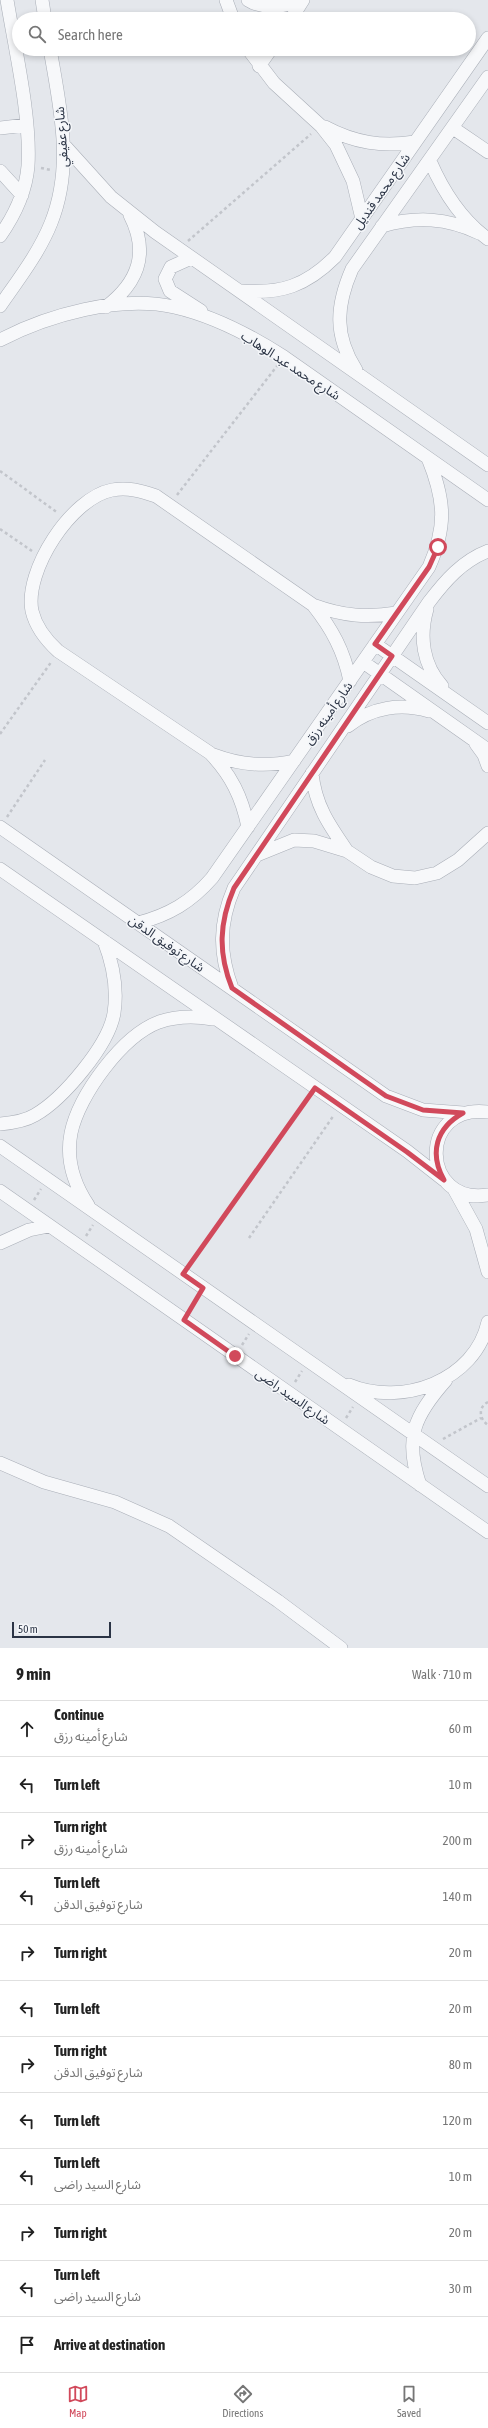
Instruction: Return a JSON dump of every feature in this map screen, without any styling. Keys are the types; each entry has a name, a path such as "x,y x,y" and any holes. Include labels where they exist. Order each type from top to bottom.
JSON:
{"street":[{"path":"7,0 12,33"},
{"path":"42,0 44,12"},
{"path":"226,0 230,12"},
{"path":"248,0 265,6 279,6 298,0"},
{"path":"295,12 303,0"},
{"name":"شارع محمد قنديل","path":"476,55 488,38"},
{"path":"0,236 12,219 22,195 28,167 26,125 16,56"},
{"name":"شارع عفيفي","path":"0,306 23,273 51,224 59,198 64,172 64,145 51,56"},
{"path":"253,56 274,83 321,126 346,162 359,200 362,219"},
{"path":"259,66 266,56"},
{"name":"شارع محمد قنديل","path":"239,291 261,293 282,290 302,283 320,272 335,257 475,56"},
{"name":"شارع محمد قنديل","path":"360,375 348,356 341,334 339,312 343,290 352,269 430,161 488,77"},
{"path":"0,128 26,125"},
{"path":"321,126 342,136 360,142 379,145 415,142"},
{"path":"453,128 488,152"},
{"path":"64,145 94,181 129,213 191,258 488,465"},
{"path":"430,161 445,192 455,207 484,236"},
{"path":"0,171 22,195"},
{"path":"106,307 121,296 132,281 138,264 140,247 137,229 129,213"},
{"path":"382,226 415,219 431,219 448,221 484,236"},
{"path":"191,258 171,267 166,272 166,286 170,291 215,320"},
{"name":"شارع محمد عبد الوهاب","path":"0,340 46,319 106,307 147,304 173,307 215,320 256,339 488,500"},
{"name":"شارع أمينه رزق","path":"138,923 160,918 180,908 197,895 212,878 429,567 438,547 442,524 442,502 428,458"},
{"path":"248,827 239,794 222,765 210,753 58,651 46,640 32,611 31,595 33,579 43,558 68,521 84,504 96,496 111,490 126,489 142,491 156,496 313,605 334,613 355,617 377,616 397,612"},
{"name":"شارع أمينه رزق","path":"232,988 224,969 221,948 222,928 226,907 234,888 429,602 456,569 478,555 488,551"},
{"path":"429,602 423,622 423,644 428,665 438,682 451,697"},
{"path":"313,605 339,642 346,661 350,681"},
{"path":"375,644 488,723"},
{"path":"363,662 488,750"},
{"path":"340,732 356,719 382,709 396,707 417,708 437,714"},
{"path":"472,739 484,755 488,766"},
{"path":"210,753 243,764 277,765 294,761"},
{"path":"312,773 314,788 324,817 347,851"},
{"path":"257,855 279,844 294,840 314,842 347,851 371,866 393,876 415,878 437,873 458,860 486,835 488,821"},
{"name":"شارع توفيق الدقن","path":"0,827 386,1096 423,1110 463,1113"},
{"path":"0,870 407,1152 454,1189 466,1195 488,1195"},
{"path":"0,1124 12,1123 35,1115 52,1103 70,1084 100,1044 114,1014 116,999 113,966 104,941"},
{"path":"95,1213 80,1193 72,1174 69,1154 71,1133 78,1114 98,1078 126,1046 141,1032 159,1023 177,1017 197,1016 216,1019"},
{"path":"444,1180 438,1168 435,1155 437,1142 442,1129 451,1119 463,1113 484,1109"},
{"path":"0,1146 488,1486"},
{"path":"454,1189 476,1229 488,1272"},
{"name":"شارع السيد راضى","path":"0,1191 420,1485 485,1528"},
{"path":"0,1243 29,1230 49,1226"},
{"path":"420,1485 412,1452 413,1434 416,1421 424,1407 450,1376 472,1354 481,1340 488,1322"},
{"path":"334,1379 357,1389 381,1393 405,1392 428,1386 450,1376"},
{"path":"0,1463 44,1482 116,1502 169,1526 278,1601 341,1648"}],"path":[{"path":"179,249 321,126"},
{"path":"28,167 64,172"},
{"path":"169,505 284,358"},
{"path":"0,471 68,521"},
{"path":"0,529 43,558"},
{"path":"0,734 58,651"},
{"path":"0,827 45,760"},
{"path":"183,1274 315,1088"},
{"path":"249,1238 341,1106"},
{"path":"28,1211 47,1179"},
{"path":"79,1247 95,1213"},
{"path":"184,1320 203,1288"},
{"path":"235,1356 256,1324"},
{"path":"288,1392 308,1361"},
{"path":"340,1429 359,1397"},
{"path":"481,1418 482,1408 488,1402"},
{"path":"481,1418 488,1425"},
{"path":"431,1447 481,1418"}],"route":[{"path":"235,1356 184,1320 203,1288 183,1274 315,1088 426,1165 444,1180 438,1168 435,1155 437,1142 442,1129 451,1119 463,1113 443,1113 423,1110 386,1096 368,1085 232,988 224,969 221,948 222,928 226,907 234,888 392,656 375,644 429,567 438,547"}]}
